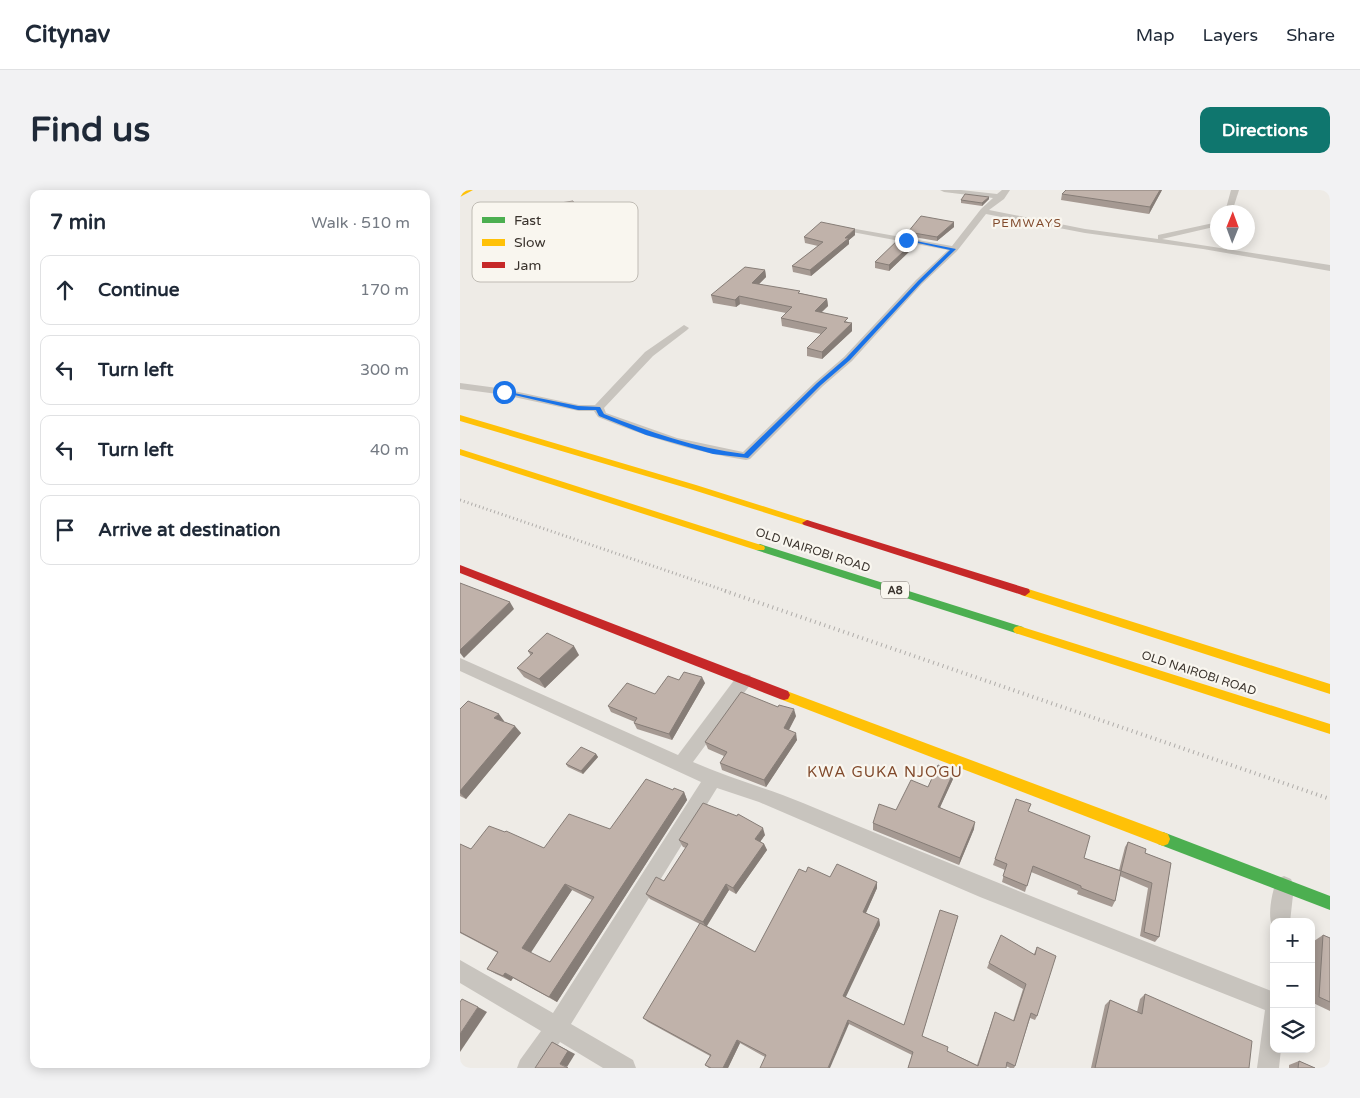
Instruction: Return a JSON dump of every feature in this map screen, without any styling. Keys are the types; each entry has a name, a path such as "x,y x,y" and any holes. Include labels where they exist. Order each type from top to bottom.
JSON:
{"main road":[{"path":"460,194 470,190"},
{"name":"OLD NAIROBI ROAD","path":"460,418 693,487 1330,688"},
{"name":"OLD NAIROBI ROAD","path":"460,452 1330,729"},
{"path":"460,569 744,680 1036,789 1330,903"}],"street":[{"path":"944,190 1004,193"},
{"path":"1230,205 1235,190"},
{"path":"598,408 602,415 648,434 715,453 746,456 819,384 848,359 919,282 954,249 984,211 1004,193"},
{"path":"984,211 1145,240 1210,245"},
{"path":"830,226 954,249"},
{"path":"1145,240 1210,226"},
{"path":"1238,250 1330,268"},
{"path":"460,386 504,392 578,408 598,408 649,354 684,328"},
{"path":"460,664 682,763 713,779 762,795 980,887 1270,1002"},
{"path":"682,763 744,680"},
{"path":"528,1068 556,1028 713,779"},
{"path":"1280,918 1284,886"},
{"path":"460,971 625,1068"},
{"path":"1268,1068 1270,1050"}],"building":[{"path":"1066,190 1160,190 1150,207 1062,194"},
{"path":"965,194 989,197 982,203 961,200"},
{"path":"921,216 954,222 937,237 908,232"},
{"path":"821,222 855,229 845,238 849,238 810,270 792,266 823,242 804,237"},
{"path":"901,237 916,240 889,265 875,262"},
{"path":"745,267 765,270 752,283 800,291 798,293 827,299 815,311 848,318 844,322 852,323 822,352 807,348 827,328 781,318 792,307 739,296 735,300 711,295"},
{"path":"460,583 510,602 460,650"},
{"path":"547,633 574,646 539,679 517,668 533,653 528,651"},
{"path":"684,672 702,677 669,734 634,723 637,718 608,706 627,683 655,694 668,676 679,680"},
{"path":"741,692 778,707 779,705 794,709 784,728 796,733 764,780 720,763 727,752 705,742"},
{"path":"468,701 499,714 494,718 515,726 460,791 460,709"},
{"path":"581,747 596,754 581,771 566,764"},
{"path":"938,765 954,771 938,807 975,822 960,858 873,823 879,804 896,810 911,780 928,787"},
{"path":"646,779 673,790 674,788 684,792 549,997 505,973 503,976 487,969 498,952 460,932 460,844 471,849 489,826 506,831 544,848 569,814 610,829","holes":["565,884 594,897 550,962 522,948"]},
{"path":"1016,799 1031,804 1028,811 1090,836 1084,858 1121,871 1115,901 1033,866 1027,886 1003,876 1007,864 995,859"},
{"path":"703,803 737,816 738,814 763,828 755,839 764,844 733,888 726,884 703,922 646,894 656,877 664,881 688,844 679,840"},
{"path":"1128,842 1146,849 1145,853 1171,863 1159,937 1144,932 1152,883 1121,871"},
{"path":"837,864 877,882 863,912 879,919 843,996 904,1025 940,910 958,916 922,1036 948,1047 947,1051 978,1066 995,1012 1014,1021 1026,984 989,963 1001,935 1035,955 1037,947 1056,956 1037,1016 1031,1013 1015,1066 1007,1062 1006,1068 908,1068 913,1052 848,1020 828,1068 760,1068 766,1055 737,1040 723,1068 711,1068 705,1065 711,1055 643,1018 700,923 755,952 799,869 806,872 808,867 830,877"},
{"path":"1323,935 1330,938 1330,1002 1319,997"},
{"path":"1145,994 1252,1041 1249,1068 1095,1068 1110,1000 1142,1014"},
{"path":"462,999 478,1007 460,1034 460,1002"},
{"path":"552,1042 568,1051 560,1064 568,1068 535,1068"},
{"path":"1299,1061 1315,1068 1298,1068"}],"railway":[{"path":"460,500 729,592"},
{"path":"725,591 1330,799"}],"traffic: fast":[{"path":"760,548 1019,630"},
{"path":"1163,839 1330,903"}],"traffic: slow":[{"path":"460,195 470,190"},
{"path":"460,418 807,523"},
{"path":"460,452 760,548"},
{"path":"1025,592 1330,689"},
{"path":"1019,630 1330,729"},
{"path":"784,695 1163,839"}],"traffic: jam":[{"path":"807,523 1025,592"},
{"path":"460,569 784,695"}],"district":[{"name":"PEMWAYS","path":"1027,223"},
{"name":"KWA GUKA NJOGU","path":"885,772"}],"route":[{"path":"504,392 578,408 598,408 602,415 648,434 715,453 746,456 819,384 848,359 919,282 954,249 906,240"}]}
